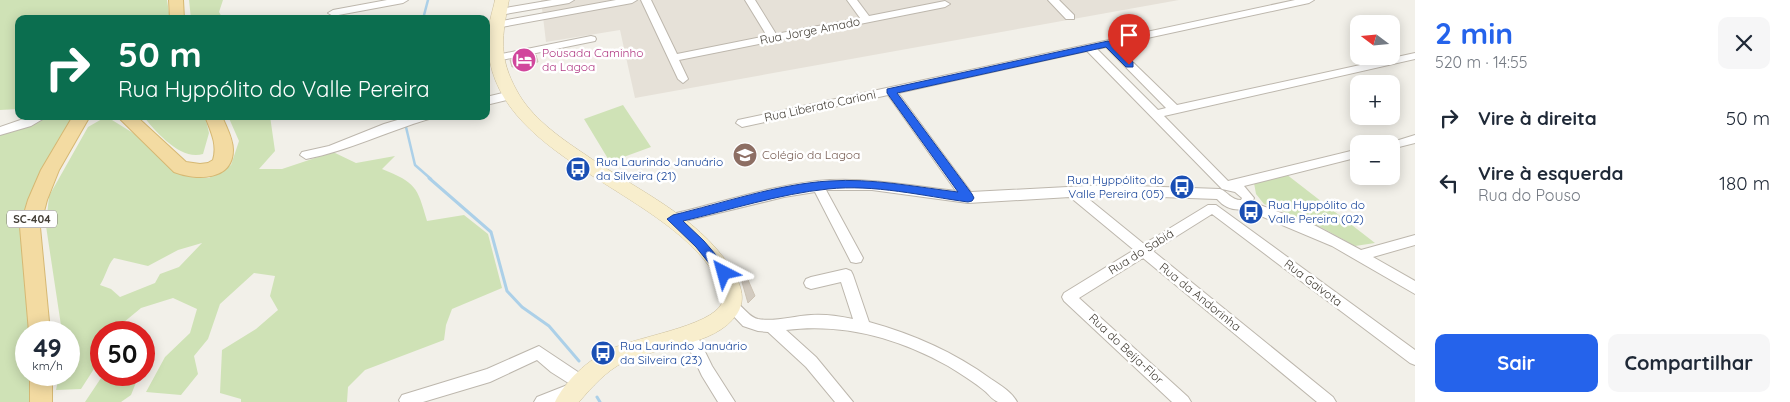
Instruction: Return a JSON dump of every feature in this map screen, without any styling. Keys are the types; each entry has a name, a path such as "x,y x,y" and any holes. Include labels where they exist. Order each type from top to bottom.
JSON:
{"main road":[{"path":"176,0 177,15"},
{"path":"500,12 495,40 497,58 511,95 530,119 563,148 673,219 700,244 724,273 733,296 731,306 715,323 689,333 622,353 603,364 575,391"},
{"name":"SC-404","path":"38,321 30,227 33,210 56,160 80,120"},
{"path":"129,120 180,167 197,172 214,167 222,161 224,154 223,141 215,120"},
{"path":"41,386 41,402"}],"street":[{"path":"334,13 403,0"},
{"path":"500,12 569,0"},
{"path":"500,12 632,0"},
{"path":"646,0 684,79"},
{"path":"750,0 773,38"},
{"path":"852,0 867,20"},
{"path":"1053,0 1070,17"},
{"name":"Rua Liberato Carioni","path":"742,123 1309,0"},
{"name":"Rua Jorge Amado","path":"674,58 867,20 944,2"},
{"path":"497,58 591,39"},
{"path":"1108,44 1175,110"},
{"path":"1090,48 1156,114 1223,190 1223,199 1234,205 1245,204 1311,230 1360,255 1415,288"},
{"path":"1156,114 1415,56"},
{"path":"1122,80 1140,75"},
{"path":"891,91 968,198"},
{"path":"490,100 511,95"},
{"path":"0,131 33,120"},
{"path":"306,155 331,150 388,127 412,120"},
{"path":"1400,143 1415,139"},
{"path":"673,219 784,192 818,186 853,184 968,198 994,198 1071,191 1223,190 1350,155"},
{"path":"818,186 856,258"},
{"name":"Rua da Andorinha","path":"1071,191 1328,402"},
{"name":"Rua do Sabiá","path":"1069,297 1212,208"},
{"name":"Rua Gaivota","path":"1212,208 1415,358"},
{"path":"1360,255 1415,240"},
{"path":"810,283 846,275 863,327"},
{"name":"Rua do Beija-Flor","path":"1069,297 1183,402"},
{"path":"731,306 746,321 753,324 829,322 863,327 937,354 980,378 1009,402"},
{"path":"770,325 811,362 845,402"},
{"path":"689,333 708,372 727,402"},
{"path":"407,400 490,375 539,352 556,367 575,391 542,402"}],"shaded area":[{"path":"541,0 1179,0 635,98 620,30 546,42"}],"green space":[{"path":"0,0 167,0 169,15 15,15 15,109 0,110"},
{"path":"189,0 223,0 219,12 221,15 191,15"},
{"path":"623,105 651,147 610,162 584,119"},
{"path":"42,120 75,120 26,250 31,321 15,321 15,386 31,386 29,402 0,402 0,135"},
{"path":"100,120 112,120 138,136 189,177 209,178 231,165 239,141 230,120 271,120 275,151 259,169 282,169 333,152 356,163 395,156 382,169 402,178 414,187 421,200 427,221 464,215 488,234 502,288 452,309 446,325 444,340 365,370 348,387 347,402 241,402 241,399 220,393 222,350 256,329 278,310 270,296 275,276 254,273 220,304 208,339 194,356 198,374 181,395 146,392 149,386 155,386 155,375 165,357 190,333 197,309 173,298 141,308 125,321 90,321 90,375 81,389 56,390 57,386 80,386 80,321 60,321 46,226 49,196 88,127","holes":["202,243 179,267 160,274 155,283 120,297 111,289 100,285 114,258 148,266 178,250"]},
{"path":"146,120 206,120 209,133 203,154 195,155 186,153 170,144"},
{"path":"1286,174 1375,243 1355,246 1315,224 1264,204 1256,194 1254,183"},
{"path":"96,386 135,386 131,395 121,402 85,402"}],"building":[{"name":"Pousada Caminho da Lagoa","path":"536,55 538,62 512,67 510,60"},
{"path":"745,273 755,296 748,303 740,275"}],"waterway":[{"path":"424,15 428,0"},
{"path":"406,127 415,165 431,179"},
{"path":"429,178 491,232 507,291 522,307 549,326 579,361"},
{"path":"597,397 600,402"}],"place":[{"name":"Pousada Caminho da Lagoa","path":"524,60"},
{"name":"Colégio da Lagoa","path":"745,155"},
{"name":"Rua Laurindo Januário da Silveira (21)","path":"578,169"},
{"name":"Rua Hyppólito do Valle Pereira (05)","path":"1182,187"},
{"name":"Rua Hyppólito do Valle Pereira (02)","path":"1251,212"},
{"name":"Rua Laurindo Januário da Silveira (23)","path":"603,353"}],"route":[{"path":"724,273 717,262 673,219 784,192 829,185 872,185 968,198 891,91 1108,44 1129,65"}]}
